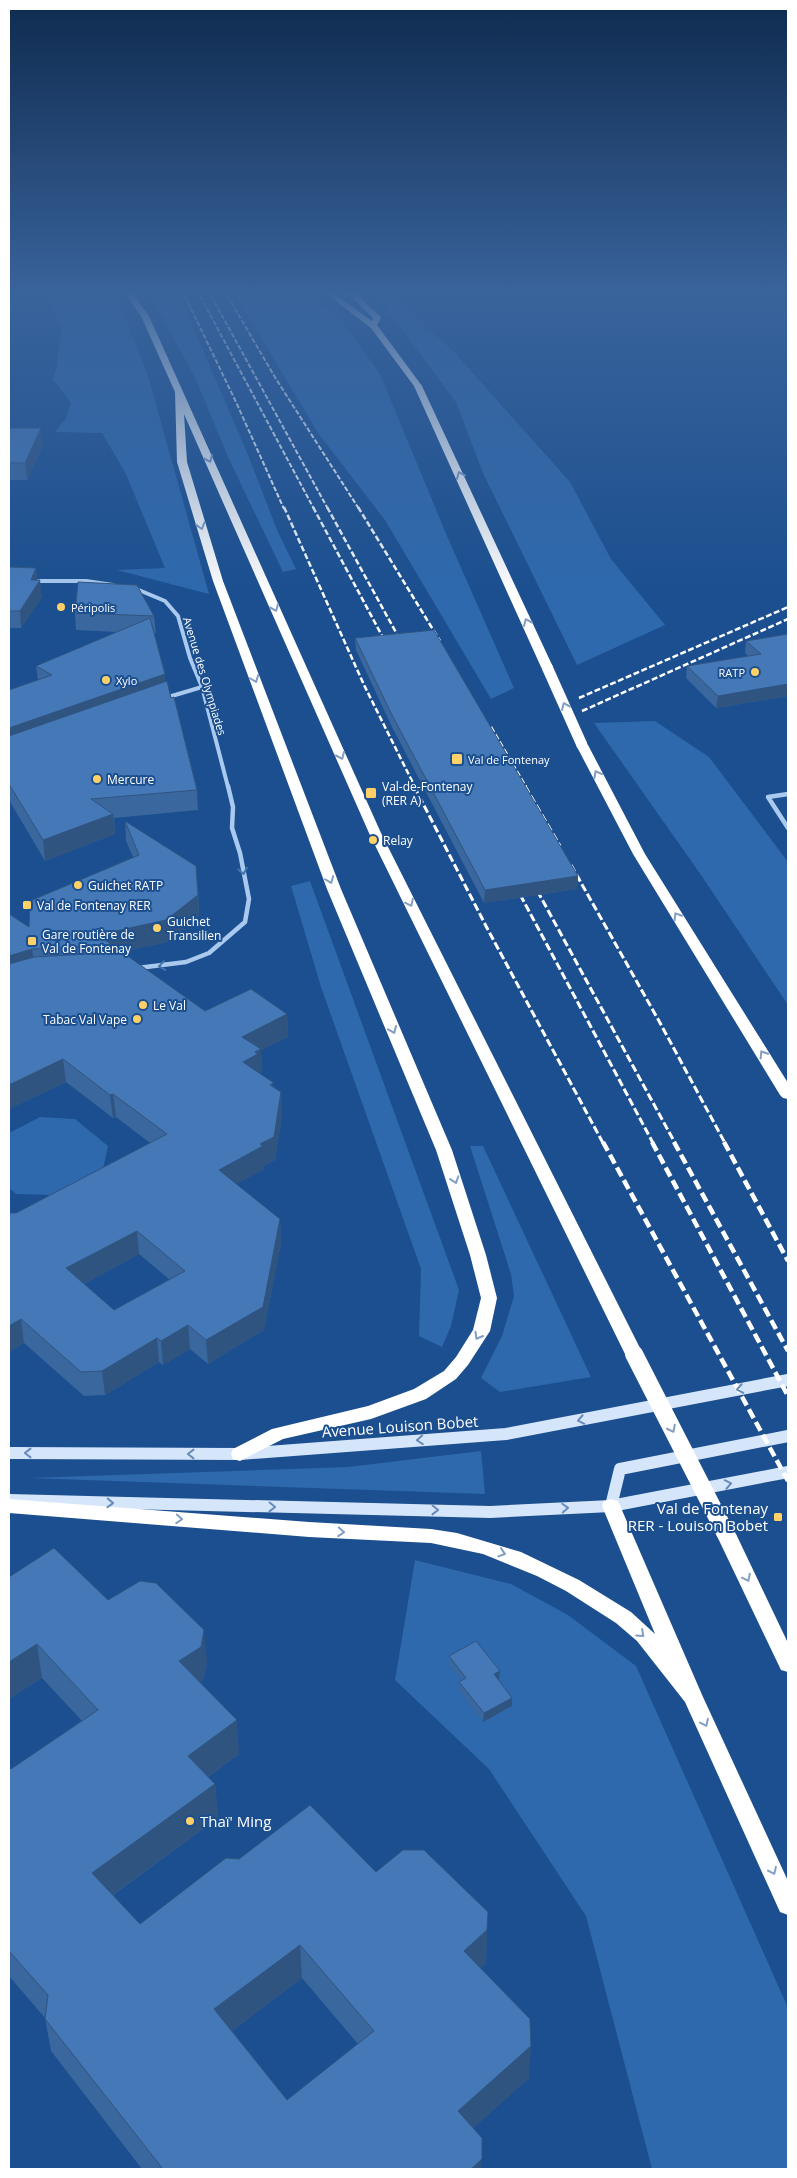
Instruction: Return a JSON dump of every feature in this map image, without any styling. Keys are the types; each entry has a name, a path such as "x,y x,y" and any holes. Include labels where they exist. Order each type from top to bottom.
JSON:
{"highway":[{"path":"180,392 375,833 634,1354 726,1534 788,1664"},
{"path":"180,392 182,462 218,580 334,889 444,1150 476,1247 488,1287 489,1298 481,1331 462,1361 450,1375 420,1394 371,1412 278,1434 240,1454"},
{"path":"421,392 582,746 639,854 788,1095"},
{"path":"9,1506 344,1532 431,1536 491,1549 514,1557 552,1575 602,1603 644,1635 693,1697"},
{"path":"611,1506 693,1697 788,1905"}],"main road":[{"name":"Avenue Louison Bobet","path":"9,1453 240,1454 506,1434 788,1380"},
{"path":"611,1506 620,1469 788,1436"},
{"path":"9,1500 490,1512 611,1506 788,1472"}],"street":[{"path":"28,581 86,581 120,586"},
{"name":"Avenue des Olympiades","path":"128,587 157,596 176,610 190,658 202,687 233,807 232,828 240,853 249,899 245,922 226,941 209,953 186,962 131,969"},
{"path":"161,699 202,687"},
{"path":"788,794 768,796 788,828"}],"shaded area":[{"path":"62,392 152,392 209,594 117,570 165,568 126,474 102,433 55,432 66,418 71,403"},
{"path":"201,392 221,392 277,530 296,569 283,572 228,457"},
{"path":"293,392 387,392 447,536 514,688 491,699 385,520 318,433"},
{"path":"448,392 489,392 570,482 611,559 665,625 577,665 483,473 456,402"},
{"path":"655,721 709,757 788,862 788,1005 701,875 594,723"},
{"path":"310,881 459,1290 451,1326 442,1347 419,1336 421,1269 321,987 291,886"},
{"path":"40,1117 75,1119 108,1146 103,1169 52,1195 16,1194 9,1188 9,1133"},
{"path":"470,1146 483,1146 591,1377 500,1392 481,1378 502,1336 514,1296 511,1274"},
{"path":"481,1451 485,1494 29,1478 348,1467"},
{"path":"415,1560 511,1584 568,1615 636,1666 788,2008 788,2169 652,2169 586,1916 489,1769 395,1680"}],"building":[{"path":"9,428 41,428 25,463 9,463"},
{"path":"9,567 36,568 31,580 40,580 20,611 9,611"},
{"path":"78,582 137,585 154,616 75,613"},
{"name":"Xylo","path":"150,618 165,674 9,728 9,690 52,675 36,666"},
{"path":"434,630 578,876 485,890 392,715 355,638"},
{"name":"RATP","path":"788,634 788,684 718,696 687,666 761,654 746,641"},
{"name":"Mercure","path":"167,681 171,698 174,697 197,790 91,799 113,814 43,840 9,784 9,736"},
{"path":"125,821 196,866 198,895 166,920 98,935 112,945 32,949 9,956 9,914 29,927 30,901 139,855"},
{"path":"122,952 205,1011 251,989 287,1014 242,1037 261,1049 255,1052 258,1054 243,1062 274,1083 270,1085 281,1092 274,1137 260,1144 263,1146 219,1170 280,1219 263,1307 206,1340 188,1325 161,1341 157,1338 102,1371 81,1372 21,1319 9,1326 9,1213 16,1213 167,1134 113,1094 110,1095 63,1059 9,1085 9,964 34,957","holes":["137,1231 185,1271 114,1310 66,1268"]},
{"path":"54,1548 108,1600 140,1581 156,1583 204,1630 201,1647 179,1661 237,1720 188,1756 215,1784 92,1873 140,1924 226,1858 239,1859 310,1805 376,1872 403,1850 424,1850 488,1912 487,1930 464,1951 530,2019 531,2046 458,2111 482,2138 482,2159 471,2169 163,2169 45,2019 48,1995 9,1951 9,1767 11,1769 98,1710 37,1644 9,1662 9,1577","holes":["300,1945 374,2031 287,2100 214,2009"]},
{"path":"476,1641 500,1671 494,1674 512,1698 484,1713 459,1682 466,1678 449,1656"}],"railway":[{"path":"231,392 284,509"},
{"path":"251,392 314,509"},
{"path":"264,392 328,509"},
{"path":"284,392 359,509"},
{"path":"284,507 364,685 415,787"},
{"path":"313,507 388,647"},
{"path":"327,507 404,647"},
{"path":"358,507 440,641"},
{"path":"579,698 788,607"},
{"path":"582,711 788,619"},
{"path":"491,727 526,787"},
{"path":"414,786 487,928 603,1143"},
{"path":"525,786 560,846"},
{"path":"571,865 725,1143"},
{"path":"532,881 675,1143"},
{"path":"515,885 653,1143"},
{"path":"603,1142 788,1481"},
{"path":"652,1142 788,1396"},
{"path":"674,1142 788,1351"},
{"path":"724,1142 788,1261"}],"place":[{"name":"Péripolis","path":"61,607"},
{"name":"RATP","path":"755,672"},
{"name":"Xylo","path":"106,680"},
{"name":"Val de Fontenay","path":"457,759"},
{"name":"Mercure","path":"97,779"},
{"name":"Val-de-Fontenay (RER A)","path":"371,793"},
{"name":"Relay","path":"373,840"},
{"name":"Guichet RATP","path":"78,885"},
{"name":"Val de Fontenay RER","path":"27,905"},
{"name":"Guichet Transilien","path":"157,928"},
{"name":"Gare routière de Val de Fontenay","path":"32,941"},
{"name":"Le Val","path":"143,1005"},
{"name":"Tabac Val Vape","path":"137,1019"},
{"name":"Val de Fontenay RER - Louison Bobet","path":"778,1517"},
{"name":"Thaï' Ming","path":"190,1821"}]}
